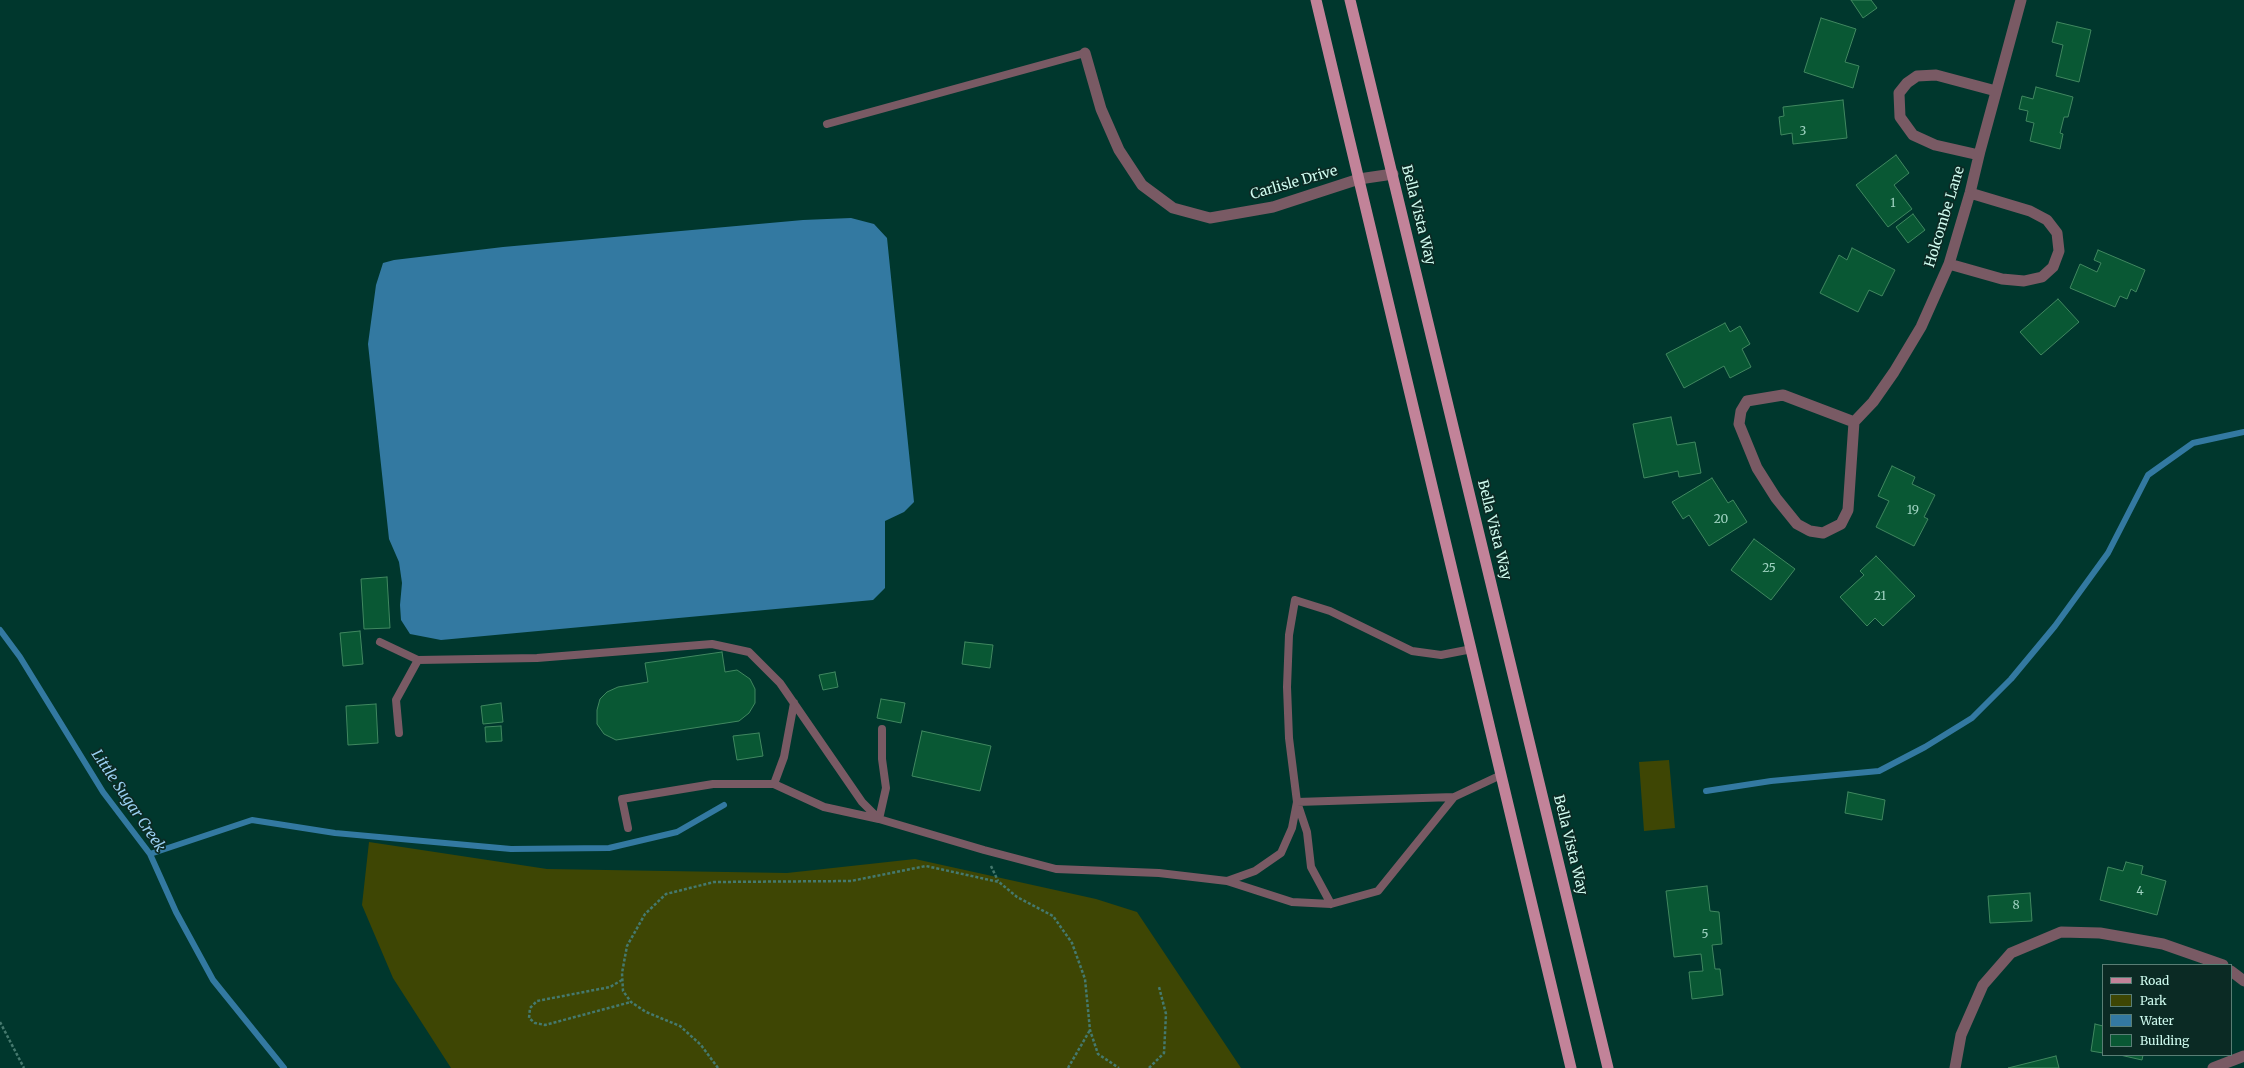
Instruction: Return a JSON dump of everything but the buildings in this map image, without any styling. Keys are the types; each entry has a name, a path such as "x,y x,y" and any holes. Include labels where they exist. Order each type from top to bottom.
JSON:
{"main road":[{"path":"1316,0 1571,1068"},
{"name":"Bella Vista Way","path":"1350,0 1608,1068"}],"street":[{"name":"Holcombe Lane","path":"1854,422 1873,402 1894,372 1921,327 1949,264 1970,193 2021,0"},
{"name":"Carlisle Drive","path":"1085,53 1101,109 1118,150 1142,184 1173,208 1210,218 1273,207 1359,179 1393,174"},
{"path":"1979,155 1935,146 1913,135 1900,117 1899,93 1907,83 1917,76 1936,75 1996,91"},
{"path":"1949,264 2002,279 2024,281 2042,277 2053,267 2059,251 2057,233 2047,220 2030,211 1970,193"},
{"path":"1784,396 1854,422 1848,510 1841,524 1823,533 1810,531 1798,524 1776,498 1756,468 1739,424 1741,411 1747,401 1784,396"},
{"path":"1954,1068 1961,1035 1983,985 2011,953 2061,932 2100,933 2163,944 2220,964"},
{"path":"2232,972 2244,981"},
{"path":"2213,1068 2244,1056"}],"lane":[{"path":"827,124 1085,53"},
{"path":"1331,904 1311,867 1307,832 1297,802 1289,738 1287,688 1288,635 1295,600 1330,611 1412,651 1441,655 1472,649"},
{"path":"380,642 418,660 537,658 712,644 749,652 780,683 862,802 879,819"},
{"path":"399,732 396,700 418,660"},
{"path":"774,784 784,757 794,703"},
{"path":"879,819 886,788 882,759 882,729"},
{"path":"1297,802 1454,797 1501,775"},
{"path":"628,828 622,799 713,784 774,784 824,807 879,819 984,850 1056,869 1159,873 1226,881 1292,902 1331,904 1378,891 1454,797"},
{"path":"1226,881 1255,871 1281,852 1292,828 1297,802"}],"path":[{"path":"718,1068 701,1045 680,1026 646,1012 631,1002 623,991 627,946 645,914 666,894 714,882 851,881 926,866 999,882 1017,897 1054,916 1072,943 1085,979 1090,1030 1098,1054 1119,1068"},
{"path":"623,979 610,988 537,1001 530,1008 529,1018 535,1023 545,1025 631,1002"},
{"path":"1149,1068 1164,1053 1166,1014 1159,987"},
{"path":"0,1022 24,1068"},
{"path":"1068,1068 1090,1030"}],"green space":[{"path":"1669,760 1675,828 1644,831 1639,762"},
{"path":"369,842 547,869 787,873 915,859 1096,899 1137,912 1241,1068 451,1068 393,978 362,905"}],"water":[{"path":"851,218 874,224 887,238 914,502 904,512 885,521 885,588 873,600 441,640 410,634 401,620 400,605 402,583 399,562 389,539 368,344 376,285 383,263 394,260 503,247 803,220"}],"waterway":[{"path":"1706,791 1771,781 1879,771 1925,747 1972,718 2011,679 2055,626 2108,553 2148,475 2193,443 2244,432"},
{"name":"Little Sugar Creek","path":"0,630 20,657 103,792 150,854 176,912 213,980 284,1068"},
{"path":"150,854 252,820 335,833 511,849 609,848 677,832 724,805"}]}
